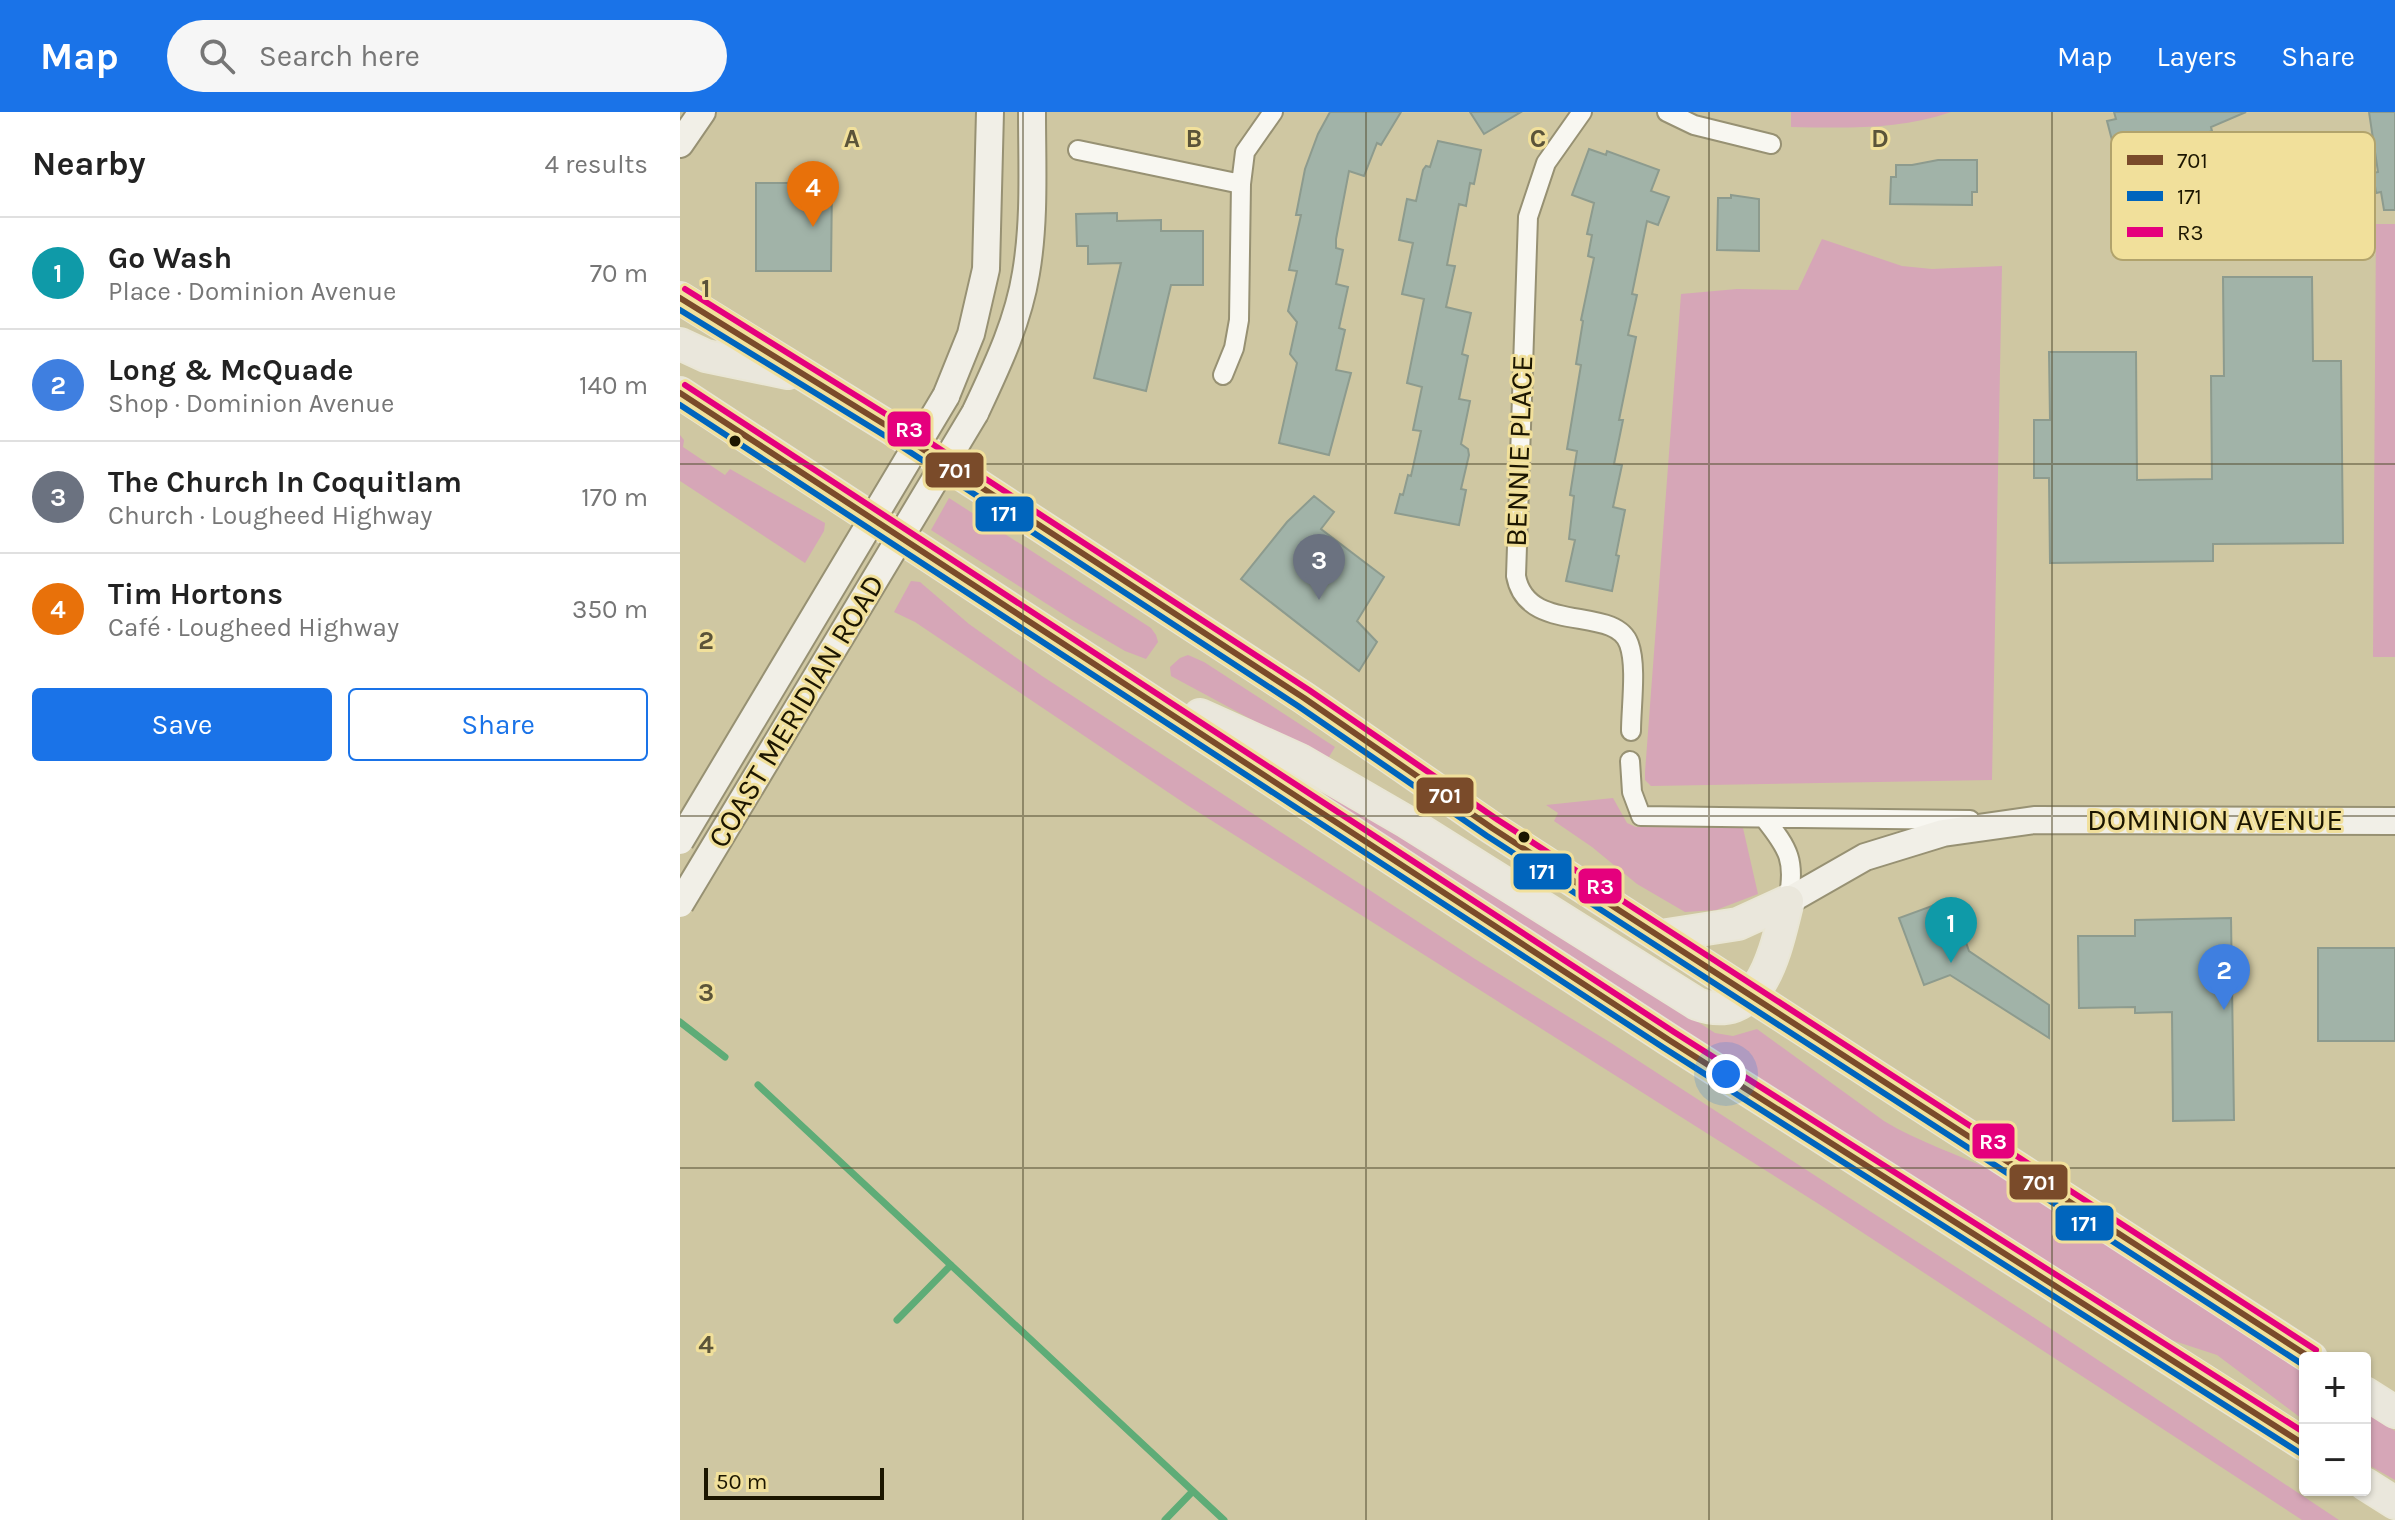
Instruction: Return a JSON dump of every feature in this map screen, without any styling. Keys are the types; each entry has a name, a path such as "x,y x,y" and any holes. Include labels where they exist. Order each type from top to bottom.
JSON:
{"main road":[{"path":"680,144 702,112"},
{"name":"COAST MERIDIAN ROAD","path":"680,841 946,396 971,334 986,269 990,112"},
{"name":"COAST MERIDIAN ROAD","path":"680,904 975,413 997,367 1025,276 1032,223 1032,112"},
{"path":"680,298 810,378 1291,689 1492,828 2302,1352"},
{"path":"680,344 706,356 810,378"},
{"path":"680,393 1669,1040 2299,1441"},
{"path":"1111,675 1300,760 1407,822 1697,1004 1711,1009 1731,1009 1752,996 1773,956 1788,901"},
{"name":"DOMINION AVENUE","path":"1788,901 1865,857 1943,833 2034,820 2395,821"},
{"path":"1661,936 1738,924 1788,901"},
{"path":"2371,1397 2395,1412"},
{"path":"2371,1488 2395,1503"}],"street":[{"path":"1223,375 1234,348 1239,320 1241,184 1245,152 1273,112"},
{"name":"BENNIE PLACE","path":"1582,112 1546,163 1528,217 1516,576 1521,594 1533,605 1610,626 1628,640 1632,654 1631,731"},
{"path":"1667,112 1694,125 1771,144"},
{"path":"1078,150 1241,184"},
{"name":"DOMINION AVENUE","path":"1630,761 1632,792 1641,816 2034,820"},
{"path":"1764,818 1790,858 1793,876 1788,901"}],"shaded area":[{"path":"1791,112 1951,112 1892,125 1831,128 1791,127"},
{"path":"2376,224 2395,224 2395,657 2373,657"},
{"path":"1822,239 1902,266 1932,269 2002,266 1992,780 1651,786 1645,780 1645,772 1681,294 1737,289 1798,290"},
{"path":"680,435 684,440 683,447 725,475 730,469 825,523 824,531 805,563 680,481"},
{"path":"949,498 1151,628 1158,642 1146,659 1125,651 1072,620 931,530"},
{"path":"911,581 920,582 969,624 1042,676 1475,959 1611,1043 2030,1315 2339,1520 2302,1520 1825,1208 1187,805 915,622 894,612"},
{"path":"1188,655 1204,662 1335,747 1329,757 1319,756 1171,676 1170,667"},
{"path":"1330,792 1381,817 1715,1033 1733,1036 1757,1029 1884,1121 1995,1172 2299,1368 2299,1416 2217,1355 2156,1335 2112,1308 1324,793"},
{"path":"1613,798 1627,823 1636,827 1743,828 1758,894 1716,910 1685,912 1637,884 1554,821 1558,813 1546,805"},
{"path":"2371,1415 2395,1431 2395,1480 2371,1466"}],"building":[{"path":"1330,112 1401,112 1381,145 1377,143 1364,176 1349,171 1336,239 1336,248 1343,250 1336,284 1348,287 1339,328 1345,330 1336,370 1351,373 1329,455 1279,443 1297,363 1290,354 1297,322 1288,311 1297,271 1289,270 1301,215 1296,215 1305,169"},
{"path":"1470,112 1521,112 1484,134"},
{"path":"2114,112 2246,112 2211,127 2209,132 2111,132 2111,136 2107,121 2116,119"},
{"path":"2369,112 2395,112 2395,210 2384,210 2381,192 2376,193 2375,173 2378,172 2375,132 2372,132"},
{"path":"1438,141 1481,150 1466,206 1459,204 1447,265 1455,266 1446,307 1471,313 1462,354 1468,356 1459,399 1470,401 1461,444 1468,449 1469,455 1461,489 1466,490 1459,525 1395,513 1408,475 1411,476 1421,431 1413,430 1422,387 1407,383 1424,299 1402,294 1413,243 1399,240 1407,199 1416,201 1423,170 1426,166 1430,167"},
{"path":"1589,149 1606,155 1607,151 1659,170 1651,191 1669,197 1658,225 1647,221 1632,294 1637,295 1628,335 1636,337 1619,420 1623,420 1614,464 1622,465 1613,507 1625,510 1612,591 1566,581 1575,540 1569,539 1574,496 1570,495 1577,451 1567,449 1581,365 1576,364 1581,320 1594,258 1588,256 1592,235 1587,234 1594,203 1572,195"},
{"path":"1938,160 1977,160 1977,192 1972,192 1972,205 1890,204 1891,177 1896,177 1896,165"},
{"path":"756,183 832,183 831,271 756,271"},
{"path":"1731,195 1759,199 1759,251 1717,250 1718,198 1731,198"},
{"path":"1117,213 1117,221 1161,220 1161,231 1203,231 1203,285 1171,285 1146,391 1094,378 1121,263 1088,264 1088,246 1077,246 1076,214"},
{"path":"2223,277 2312,277 2313,361 2341,361 2343,543 2213,544 2213,561 2050,563 2049,478 2034,478 2034,420 2050,420 2049,352 2136,352 2137,480 2212,479 2211,376 2224,376"},
{"path":"1314,496 1334,512 1321,529 1384,577 1357,621 1377,642 1359,671 1241,579 1287,522"},
{"path":"1951,899 1969,951 2049,1005 2049,1038 1950,975 1924,985 1899,918"},
{"path":"2231,918 2234,1120 2173,1121 2172,1012 2135,1013 2135,1007 2079,1008 2078,936 2135,936 2135,920"},
{"path":"2318,948 2395,948 2395,1041 2318,1041"}],"waterway":[{"path":"680,1022 725,1057"},
{"path":"758,1085 1224,1520"},
{"path":"897,1320 951,1265"},
{"path":"1165,1520 1193,1491"}],"transit line":[{"name":"R3","path":"685,289 897,421 1309,690 1498,820 2316,1350"},
{"name":"701","path":"680,298 892,429 1304,698 1492,828 2302,1352"},
{"name":"171","path":"680,310 887,437 1298,706 1487,836 2299,1362"},
{"name":"R3","path":"685,385 1674,1032 2299,1429"},
{"name":"701","path":"680,393 1669,1040 2299,1441"},
{"name":"171","path":"680,405 1664,1048 2299,1452"}],"place":[{"name":"Tim Hortons","path":"813,227"},
{"name":"The Church In Coquitlam","path":"1319,600"},
{"name":"Go Wash","path":"1951,963"},
{"name":"Long & McQuade","path":"2224,1010"}]}
